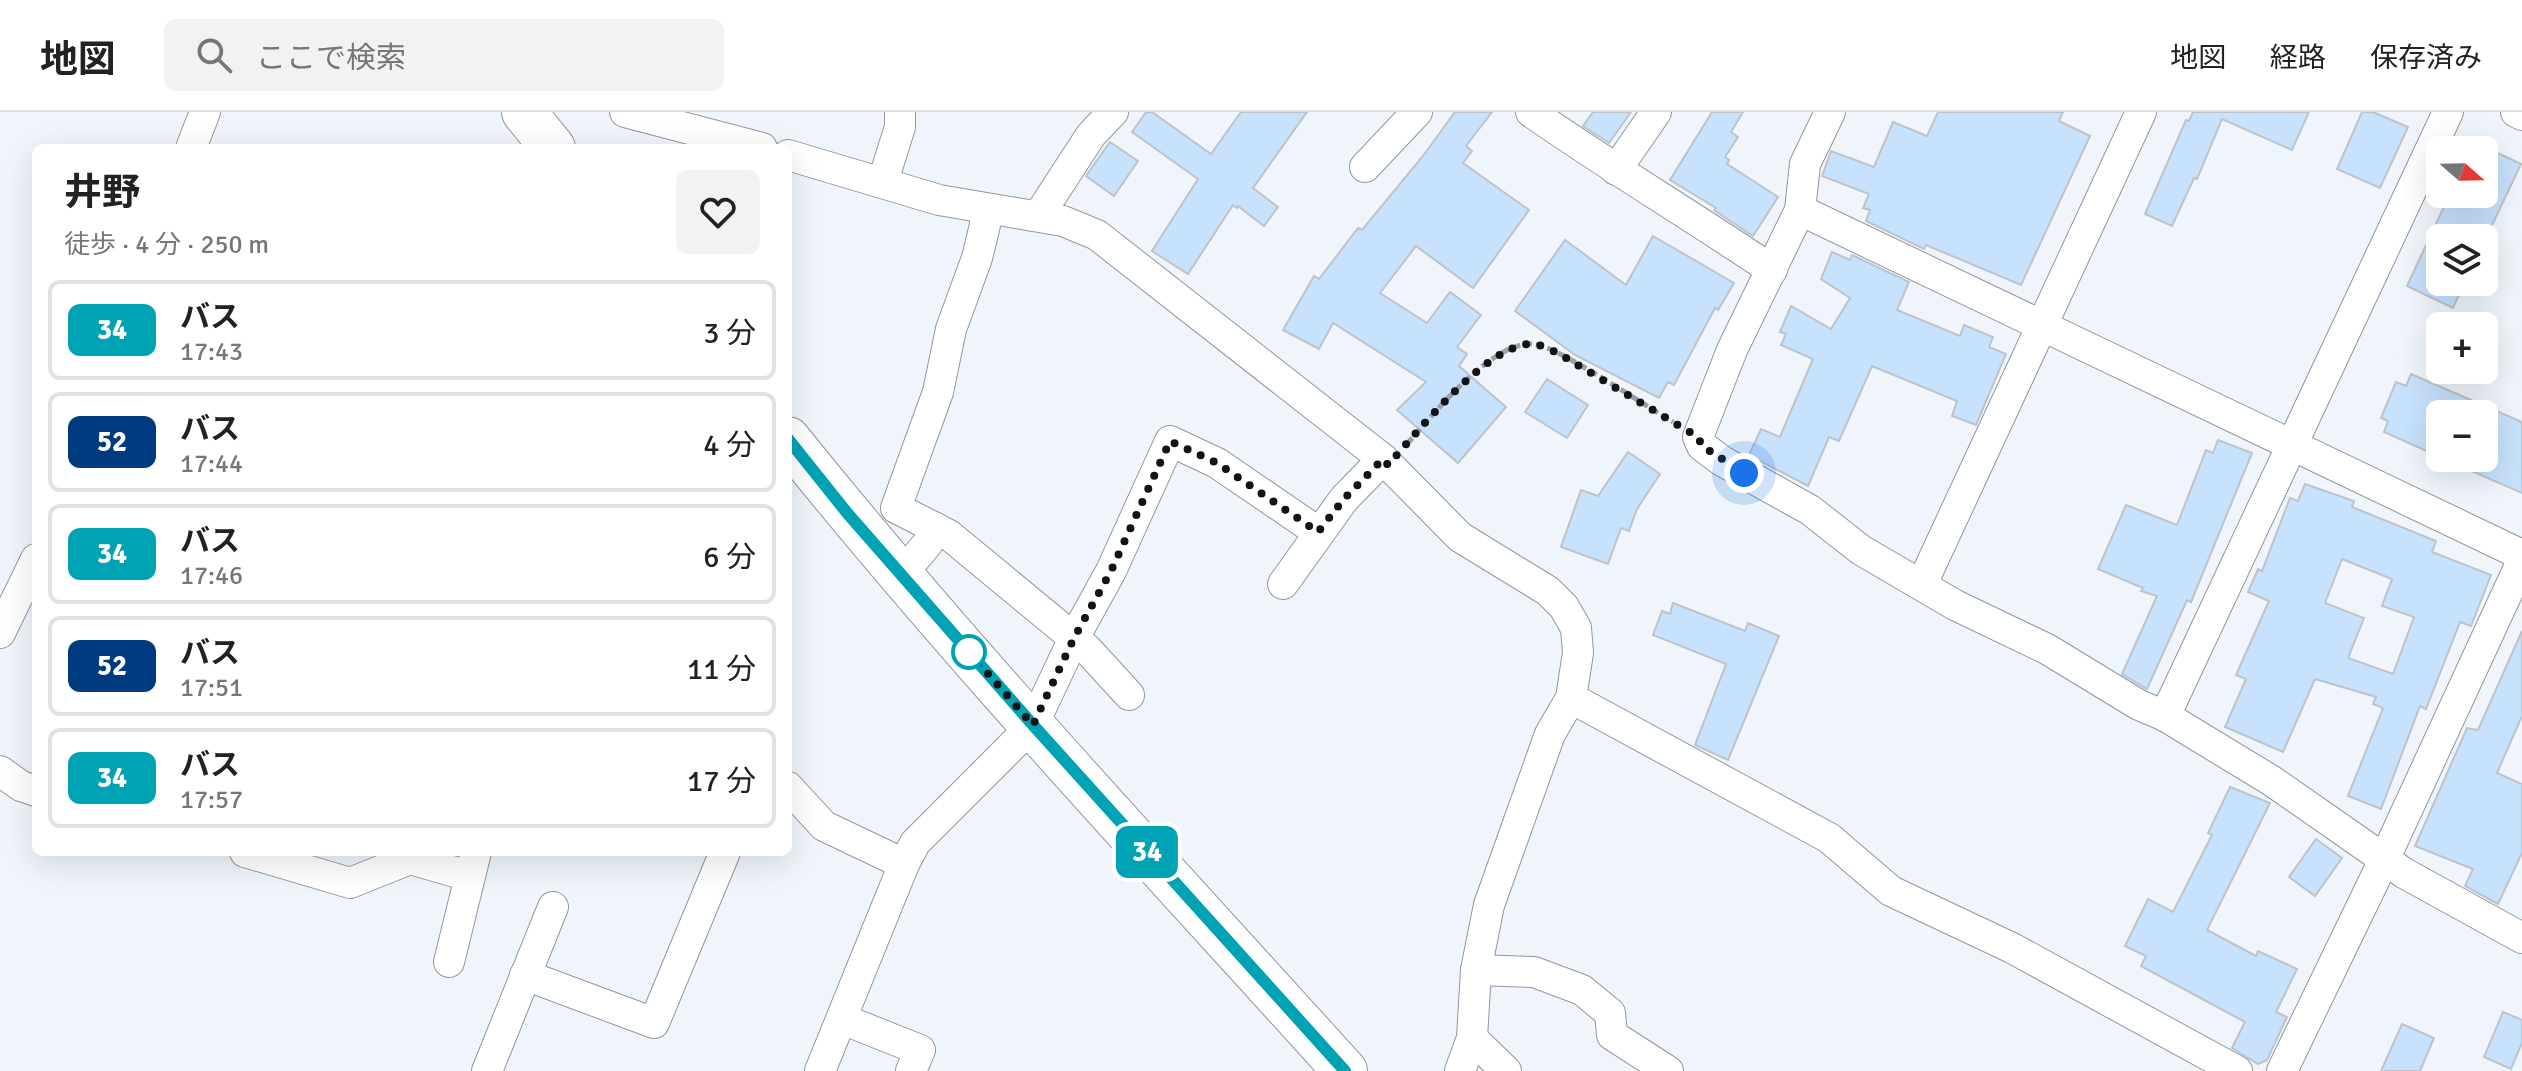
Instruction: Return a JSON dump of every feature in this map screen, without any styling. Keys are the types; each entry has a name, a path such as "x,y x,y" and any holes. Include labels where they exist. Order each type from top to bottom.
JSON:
{"main road":[{"path":"524,112 550,144"},
{"path":"792,444 848,514 1033,725 1345,1071"}],"street":[{"path":"193,144 205,112"},
{"path":"625,112 747,144"},
{"path":"883,181 900,127 900,112"},
{"path":"1039,215 1091,135 1113,112"},
{"path":"1365,167 1417,112"},
{"path":"1531,112 1772,270"},
{"path":"1616,170 1656,112"},
{"path":"1830,112 1805,164 1800,210 1732,350 1698,437 1702,446 1722,461 1810,510 1861,550 1955,605 2047,649 2139,705 2165,716 2272,781 2384,860 2519,927"},
{"path":"1922,584 2141,112"},
{"path":"2165,716 2448,112"},
{"path":"2516,112 2522,115"},
{"path":"792,156 939,200 1039,215 1097,235 1386,462 1460,537 1548,591 1564,607 1576,628 1577,640 1571,698 1550,734 1489,905 1476,970 1472,1038 1460,1071"},
{"path":"984,208 985,225 977,258 951,329 938,392 896,508 949,535 1087,649 1129,695"},
{"path":"1800,210 2522,558 2384,860 2282,1071"},
{"path":"820,1071 915,843 1033,725 1074,638 1111,571 1170,441 1217,463 1318,532"},
{"path":"1283,584 1344,499 1386,462"},
{"path":"902,574 928,543 934,527"},
{"path":"0,633 32,567"},
{"path":"1571,698 1829,838 1891,891 2012,948 2237,1071"},
{"path":"0,771 32,790"},
{"path":"792,791 824,826 904,864"},
{"path":"259,856 350,883 410,859 472,864 449,962"},
{"path":"525,975 654,1023 723,856"},
{"path":"487,1071 553,907"},
{"path":"1476,970 1534,972 1582,990 1610,1013 1612,1035 1668,1071"},
{"path":"842,1019 920,1050 911,1071"},
{"path":"1472,1038 1506,1071"}],"path":[{"path":"1386,462 1466,379 1498,356 1534,344 1556,352 1698,437"}],"building":[{"path":"1146,112 1152,112 1211,154 1241,112 1307,112 1253,188 1278,207 1264,226 1233,205 1188,274 1152,251 1198,179 1132,132"},
{"path":"1455,112 1492,112 1466,146 1472,151 1463,163 1529,210 1473,288 1416,246 1380,293 1427,323 1450,292 1481,315 1457,347 1467,354 1459,366 1506,407 1458,463 1397,410 1426,382 1333,323 1319,349 1283,330 1314,276 1319,279 1358,228 1362,230"},
{"path":"1593,112 1631,112 1609,143 1583,126"},
{"path":"1712,112 1743,112 1731,132 1738,137 1725,157 1729,160 1727,164 1778,197 1753,236 1714,210 1716,208 1670,180"},
{"path":"1938,112 2063,112 2059,121 2090,136 2021,285 1926,245 1924,249 1866,221 1870,210 1863,208 1869,194 1822,176 1831,151 1874,167 1893,122 1927,136"},
{"path":"2193,112 2309,112 2292,150 2222,119 2197,179 2194,178 2172,226 2145,214 2186,120 2189,121"},
{"path":"2362,112 2373,112 2408,127 2380,188 2337,169"},
{"path":"1110,142 1138,161 1114,196 1086,176"},
{"path":"2498,153 2521,164 2493,224 2436,224 2443,208 2498,208"},
{"path":"1653,236 1734,283 1718,310 1715,308 1674,385 1668,382 1659,398 1575,355 1515,311 1565,240 1626,285"},
{"path":"2426,245 2426,295 2407,286"},
{"path":"1832,252 1850,260 1852,255 1909,282 1897,310 1960,336 1964,325 1993,337 1989,347 2006,354 1976,425 1952,416 1957,401 1872,366 1839,441 1829,437 1808,486 1749,455 1761,429 1780,437 1813,359 1781,345 1786,334 1780,332 1791,306 1831,329 1850,298 1821,279"},
{"path":"2428,296 2459,296 2453,308"},
{"path":"2411,374 2426,380 2426,384 2434,384 2471,400 2426,400 2426,451 2384,432 2388,421 2381,418 2396,382 2406,386"},
{"path":"1547,379 1588,405 1567,438 1525,412"},
{"path":"2498,412 2522,422 2522,493 2474,472 2498,472"},
{"path":"2218,440 2252,453 2191,602 2187,600 2147,689 2122,674 2157,596 2098,569 2126,505 2177,525 2206,450 2213,453"},
{"path":"1628,452 1660,474 1637,509 1629,531 1621,528 1608,564 1561,547 1581,490 1598,496"},
{"path":"2305,484 2354,501 2352,507 2436,541 2432,552 2491,575 2471,626 2460,622 2426,709 2420,706 2381,809 2348,796 2383,708 2373,704 2376,697 2315,679 2283,752 2225,727 2246,679 2236,675 2269,601 2248,592 2258,569 2262,571 2290,498 2298,501","holes":["2342,559 2392,579 2382,606 2414,617 2393,674 2348,658 2364,618 2325,603"]},
{"path":"1673,603 1745,631 1748,623 1779,636 1728,760 1695,745 1726,664 1653,635 1662,611 1670,614"},
{"path":"2522,631 2522,716 2497,773 2522,784 2522,853 2498,904 2465,886 2473,869 2415,846 2467,728 2478,730"},
{"path":"2230,787 2270,803 2207,930 2256,956 2258,951 2297,969 2276,1012 2287,1017 2267,1060 2258,1064 2232,1048 2245,1022 2141,966 2146,956 2125,946 2148,899 2173,912 2212,835 2208,833"},
{"path":"2316,839 2342,858 2315,896 2289,877"},
{"path":"2503,1012 2522,1020 2522,1043 2511,1069 2484,1057"},
{"path":"2402,1024 2434,1038 2420,1071 2381,1071"}],"bus line":[{"name":"34","path":"792,444 848,514 1033,725 1345,1071"}],"route":[{"path":"969,652 1033,725 1074,638 1111,571 1170,441 1217,463 1318,532 1344,499 1383,459 1388,465 1466,379 1498,356 1518,347 1534,344 1556,352 1698,437 1702,446 1744,473"}]}
